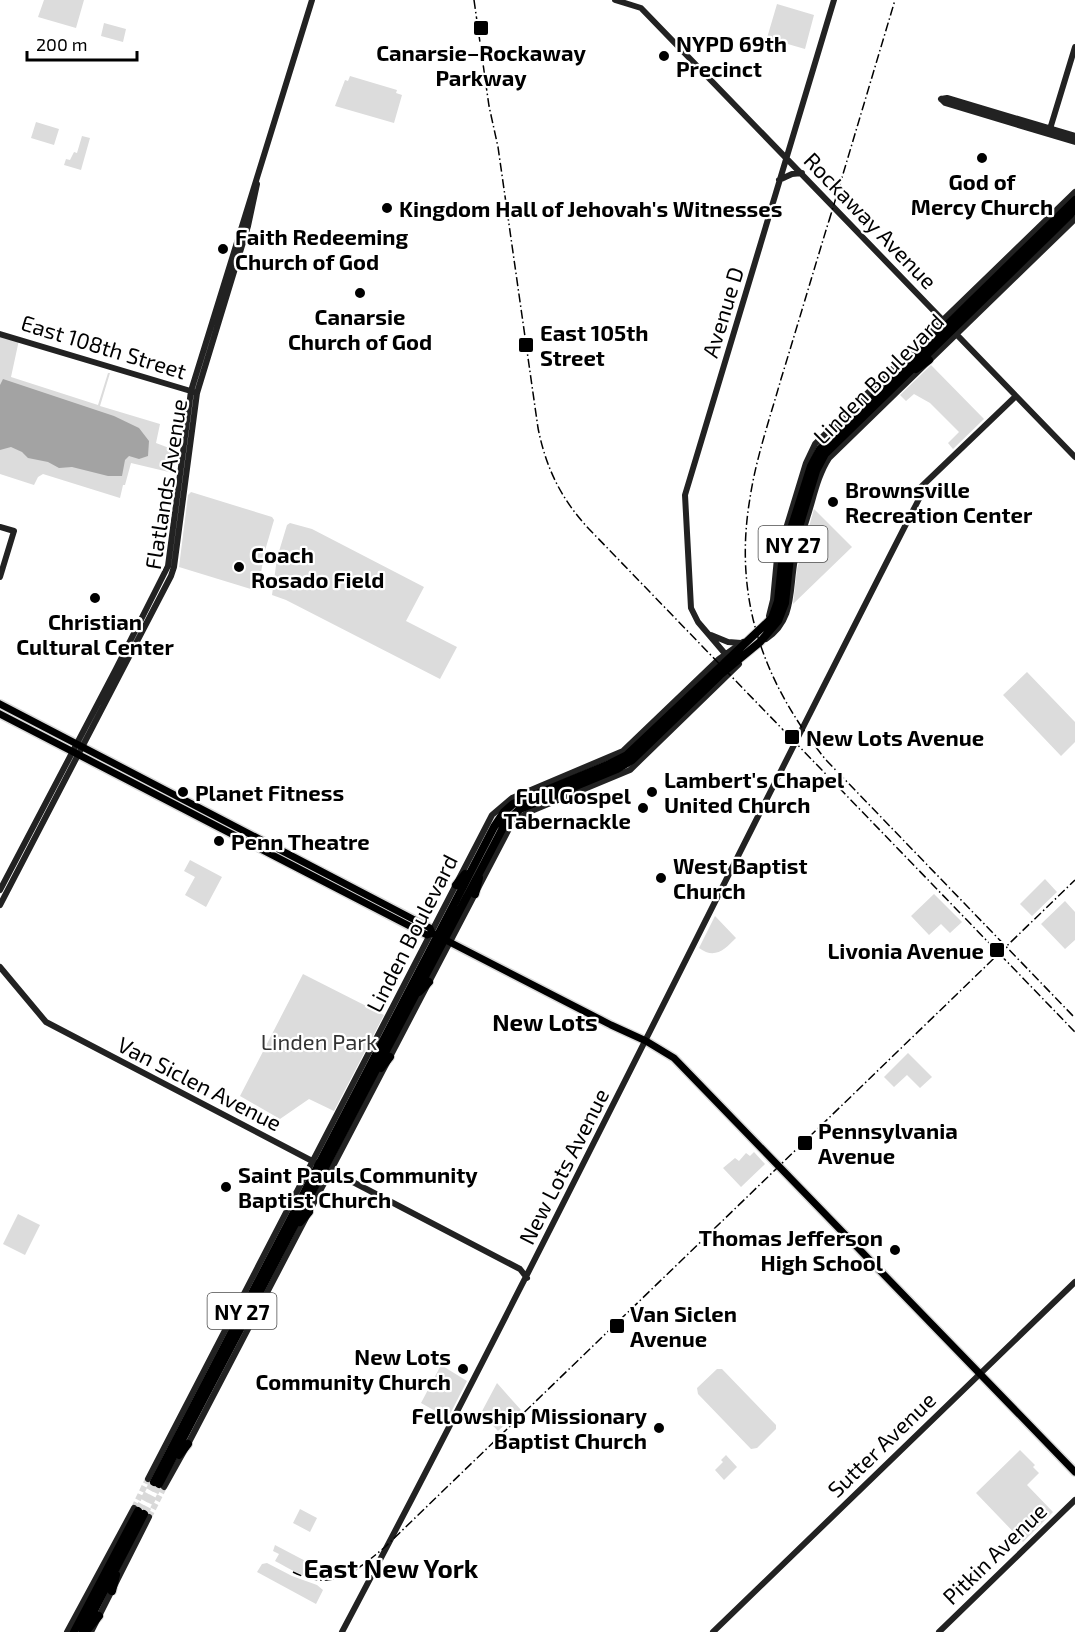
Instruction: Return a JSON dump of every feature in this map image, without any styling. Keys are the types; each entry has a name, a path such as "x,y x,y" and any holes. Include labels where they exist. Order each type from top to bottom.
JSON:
{"highway":[{"name":"Linden Boulevard","path":"479,863 510,817 520,809 617,769 632,760 730,659 760,642 776,624 784,609 790,557 820,463 831,447 903,378 992,280 1075,200"},
{"name":"Linden Boulevard","path":"156,1483 170,1465 290,1235 356,1099 370,1064 441,937 479,863 494,827 508,808 519,801 627,755 765,625 776,611 783,554 811,466 819,449 917,352 994,289 1075,210"},
{"path":"992,280 1005,258"},
{"path":"994,289 1016,276"},
{"path":"893,368 917,352"},
{"path":"903,378 929,360"},
{"path":"872,416 891,389"},
{"path":"569,789 597,784"},
{"path":"456,885 479,863"},
{"path":"475,894 479,863"},
{"name":"Linden Boulevard","path":"356,1099 372,1078 441,937"},
{"path":"412,1000 429,982"},
{"path":"370,1064 377,1037"},
{"path":"372,1078 390,1057"},
{"path":"333,1122 356,1099"},
{"path":"352,1130 356,1099"},
{"name":"Linden Boulevard","path":"156,1483 227,1338 322,1166"},
{"path":"290,1235 309,1212"},
{"path":"248,1298 255,1273"},
{"path":"244,1323 261,1304"},
{"path":"209,1360 227,1338"},
{"path":"217,1389 225,1359"},
{"path":"170,1465 188,1444"},
{"path":"84,1632 141,1513"},
{"path":"70,1631 88,1606 141,1513"},
{"path":"99,1584 106,1557"},
{"path":"112,1591 120,1560"},
{"path":"84,1632 99,1616"}],"main road":[{"path":"0,704 430,928 441,937 646,1041 674,1058 1075,1472"},
{"path":"0,714 427,935 441,937"}],"street":[{"name":"Flatlands Avenue","path":"0,906 168,566 194,392 251,195 258,181 312,0"},
{"name":"Rockaway Avenue","path":"615,0 641,8 1075,457"},
{"name":"Avenue D","path":"730,659 698,622 691,608 685,495 834,0"},
{"path":"1050,129 1075,47"},
{"path":"1075,136 947,98 941,99 945,103 1075,142"},
{"path":"779,180 792,174 802,174"},
{"name":"Linden Boulevard","path":"156,1483 188,1444 309,1212 333,1122 377,1037 441,937 475,894 507,831 517,819 529,812 627,772 637,765 760,642 781,625 786,616 792,592 795,557 825,465 834,452 929,360 949,327 1005,258 1075,192"},
{"name":"Linden Boulevard","path":"765,625 770,616 773,600 777,558 810,452 821,437 893,368 1016,276 1075,219"},
{"name":"East 108th Street","path":"0,334 194,392"},
{"name":"New Lots Avenue","path":"342,1632 527,1278 921,495 921,487 1016,396"},
{"path":"0,527 14,531 0,577"},
{"path":"708,634 728,642 741,643"},
{"name":"Linden Boulevard","path":"156,1483 209,1360 255,1273 322,1166 352,1130 429,982 456,885 492,815 512,798 623,751 730,659 741,643 752,638"},
{"name":"Flatlands Avenue","path":"0,890 75,753"},
{"name":"Van Siclen Avenue","path":"0,966 41,1018 50,1025 520,1269 527,1278"},
{"name":"Sutter Avenue","path":"713,1632 1075,1282"},
{"name":"Pitkin Avenue","path":"939,1632 1075,1500"},
{"path":"70,1631 106,1557 141,1513"},
{"path":"91,1632 112,1591 141,1513"}],"green space":[{"path":"44,0 84,0 76,28 38,17"},
{"path":"777,4 814,15 805,49 767,38"},
{"path":"104,23 126,29 123,42 101,36"},
{"path":"350,76 397,90 396,93 402,95 394,123 335,106 345,80 348,81"},
{"path":"36,122 59,129 54,145 31,138"},
{"path":"82,136 90,138 81,170 64,165 66,159 70,160 74,152 77,153"},
{"path":"0,334 19,340 11,377 98,405 108,373 110,373 100,406 160,424 156,443 177,451 173,473 131,463 120,498 43,474 38,477 34,485 0,474"},
{"path":"931,365 984,419 953,449 948,443 959,432 930,403 914,394 906,401 900,395"},
{"path":"191,492 272,517 274,520 264,554 259,586 254,590 179,567 188,495"},
{"path":"814,509 852,547 793,604 797,569"},
{"path":"290,523 312,529 424,587 406,621 457,647 440,679 272,595 277,558 287,525"},
{"path":"1027,672 1075,722 1075,742 1061,756 1003,695"},
{"path":"190,860 222,877 206,907 185,895 195,877 184,871"},
{"path":"1045,879 1057,892 1032,916 1020,904"},
{"path":"934,894 962,922 950,933 941,924 929,935 911,916"},
{"path":"1065,901 1075,912 1075,940 1065,949 1041,924"},
{"path":"715,916 736,938 719,952 710,953 699,948"},
{"name":"Linden Park","path":"303,974 384,1015 334,1111 309,1099 280,1119 240,1096"},
{"path":"908,1053 932,1077 920,1088 907,1075 894,1087 884,1077"},
{"path":"754,1152 765,1164 741,1187 723,1168 735,1158 739,1161 746,1153 750,1156"},
{"path":"18,1214 40,1225 25,1255 3,1244"},
{"path":"441,1365 467,1381 448,1418 421,1403"},
{"path":"717,1369 722,1369 776,1425 776,1429 757,1448 751,1449 698,1394 697,1388"},
{"path":"497,1383 521,1410 498,1431 481,1413"},
{"path":"1020,1450 1035,1465 1033,1467 1039,1473 1027,1485 1053,1512 1023,1542 976,1493"},
{"path":"726,1455 737,1467 724,1480 715,1470"},
{"path":"300,1509 317,1518 310,1532 293,1523"},
{"path":"275,1545 334,1576 311,1578 275,1561 279,1554 273,1551"},
{"path":"267,1563 292,1576 317,1585 323,1590 316,1604 257,1572 262,1564"}],"shaded area":[{"path":"3,379 114,416 139,428 149,441 148,456 139,459 129,456 125,460 122,476 108,476 72,467 59,468 48,462 28,458 11,447 0,450 0,385"}],"tunnel":[{"path":"134,1508 148,1479"},
{"path":"138,1511 154,1482"},
{"path":"144,1514 159,1484"},
{"path":"149,1517 164,1487"}],"railway":[{"path":"474,0 489,106 498,147 538,428 545,456 556,482 570,506 589,529 1075,1032"},
{"path":"829,221 895,0"},
{"path":"831,214 764,438 750,498 746,535 746,570 750,604 758,637 785,700 826,760 1075,1018"},
{"path":"293,1572 307,1578 332,1579 353,1571 385,1547 1075,880"}],"place":[{"name":"Canarsie–Rockaway Parkway","path":"481,28"},
{"name":"NYPD 69th Precinct","path":"664,56"},
{"name":"God of Mercy Church","path":"982,158"},
{"name":"Kingdom Hall of Jehovah's Witnesses","path":"387,208"},
{"name":"Faith Redeeming Church of God","path":"223,249"},
{"name":"Canarsie Church of God","path":"360,293"},
{"name":"East 105th Street","path":"526,345"},
{"name":"Brownsville Recreation Center","path":"833,502"},
{"name":"Coach Rosado Field","path":"239,567"},
{"name":"Christian Cultural Center","path":"95,598"},
{"name":"New Lots Avenue","path":"792,737"},
{"name":"Planet Fitness","path":"183,792"},
{"name":"Lambert's Chapel United Church","path":"652,792"},
{"name":"Full Gospel Tabernackle","path":"643,808"},
{"name":"Penn Theatre","path":"219,841"},
{"name":"West Baptist Church","path":"661,878"},
{"name":"Livonia Avenue","path":"997,950"},
{"name":"Pennsylvania Avenue","path":"805,1143"},
{"name":"Saint Pauls Community Baptist Church","path":"226,1187"},
{"name":"Thomas Jefferson High School","path":"895,1250"},
{"name":"Van Siclen Avenue","path":"617,1326"},
{"name":"New Lots Community Church","path":"463,1369"},
{"name":"Fellowship Missionary Baptist Church","path":"659,1428"}],"district":[{"name":"New Lots","path":"545,1021"},
{"name":"East New York","path":"391,1567"}]}
